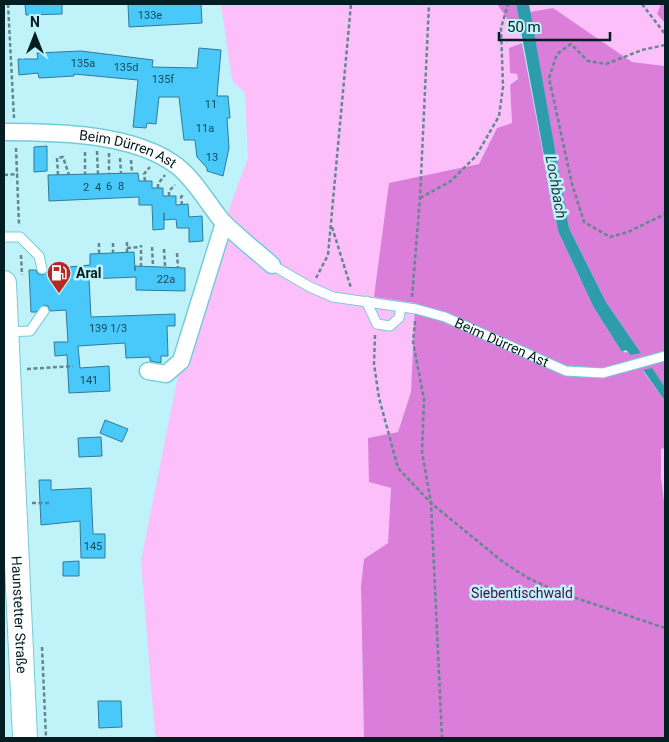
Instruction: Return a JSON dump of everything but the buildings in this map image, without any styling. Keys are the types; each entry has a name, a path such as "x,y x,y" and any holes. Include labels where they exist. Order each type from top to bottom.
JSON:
{"main road":[{"name":"Haunstetter Straße","path":"4,284 25,738"}],"street":[{"name":"Beim Dürren Ast","path":"9,132 96,138 143,147 160,155 178,167 224,223 272,265"},
{"path":"148,372 166,374 181,361 224,223"}],"lane":[{"path":"4,237 20,237 39,256 42,269"},
{"name":"Beim Dürren Ast","path":"272,265 310,287 333,297 408,308 445,317 566,371 603,374 665,356"},
{"path":"366,301 377,324 390,326 408,308"},
{"path":"6,332 30,331 44,311"}],"path":[{"path":"4,175 18,174 9,132 8,4"},
{"path":"310,287 328,255 351,4"},
{"path":"429,4 420,198 413,294 408,308 412,342 424,399 422,452 431,503 442,738"},
{"path":"420,198 451,181 476,156 499,116 503,87 501,28 508,4"},
{"path":"642,4 665,34"},
{"path":"665,45 642,50 606,64 588,61 571,44 557,54 549,78 572,184 584,222 610,237 628,232 665,214"},
{"path":"96,138 109,174"},
{"path":"96,138 98,175"},
{"path":"85,175 96,138"},
{"path":"58,175 57,158 63,157 69,175"},
{"path":"331,226 345,263 354,300"},
{"path":"127,242 127,252"},
{"path":"99,243 99,254"},
{"path":"113,243 113,253"},
{"path":"127,248 141,246 141,267"},
{"path":"152,247 153,266"},
{"path":"164,249 165,266"},
{"path":"177,254 178,268"},
{"path":"377,324 374,364 379,398 398,468 431,503 503,562 528,578 558,592 665,628"},
{"path":"27,369 73,366"}],"shaded area":[{"path":"221,4 497,4 513,27 520,27 522,43 509,48 518,79 510,85 512,123 497,128 479,164 374,296 415,303 411,392 398,432 369,438 369,482 391,488 388,543 364,559 361,586 364,738 158,738 155,734 141,561 181,361 224,223 248,158 245,93 232,80"},
{"path":"529,4 661,4 657,14 665,23 665,66 632,62 553,8 530,12"},
{"path":"665,448 665,510 661,478 661,449"}],"green space":[{"path":"497,4 516,4 520,27 513,27"},
{"path":"661,4 665,4 665,23 657,14"},
{"name":"Siebentischwald","path":"553,8 632,62 665,66 665,387 652,369 643,371 665,401 665,448 661,449 661,477 665,510 665,738 364,738 361,586 364,559 388,543 391,488 369,482 368,438 398,432 411,392 415,303 374,297 389,183 479,164 497,128 512,123 510,85 518,79 517,74 510,73 509,48 522,43 558,231 594,308 622,352 641,353 606,302 569,228 530,12"}],"water":[{"name":"Lochbach","path":"516,4 529,4 569,228 606,302 641,353 631,355 626,350 622,352 594,308 558,231"},
{"path":"652,368 665,387 665,401 643,370"}],"tram line":[{"path":"4,729 4,738"}],"place":[{"name":"Aral","path":"59,294"}]}
